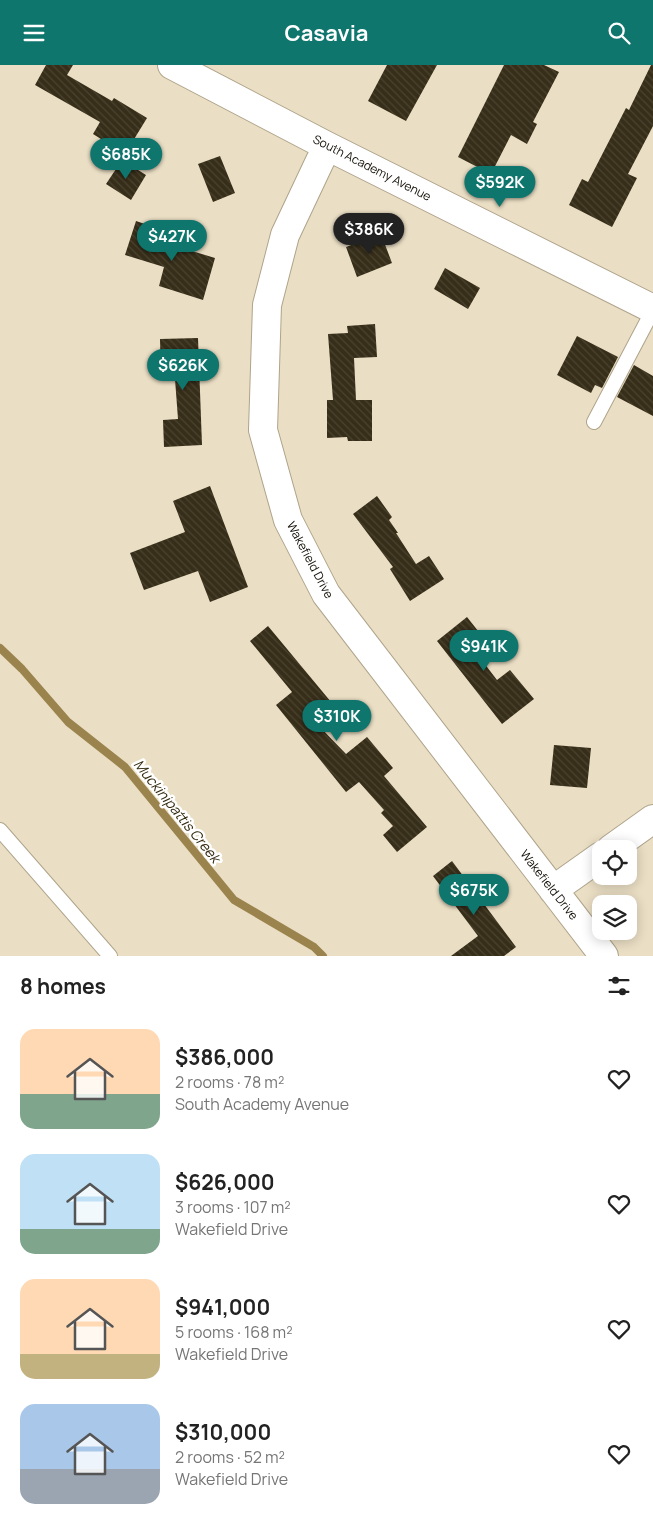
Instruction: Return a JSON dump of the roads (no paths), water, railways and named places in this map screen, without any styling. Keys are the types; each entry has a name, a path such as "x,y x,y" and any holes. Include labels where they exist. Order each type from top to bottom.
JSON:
{"street":[{"name":"South Academy Avenue","path":"172,65 327,146 653,310"},
{"name":"Wakefield Drive","path":"327,146 285,235 267,305 263,430 288,520 326,594 604,956"},
{"path":"624,840 653,819"},
{"path":"553,890 592,862"}],"lane":[{"path":"594,422 653,310"},
{"path":"0,830 110,956"}],"waterway":[{"name":"Muckinipattis Creek","path":"0,648 22,669 68,722 125,767 234,900 314,947 323,956"}]}
